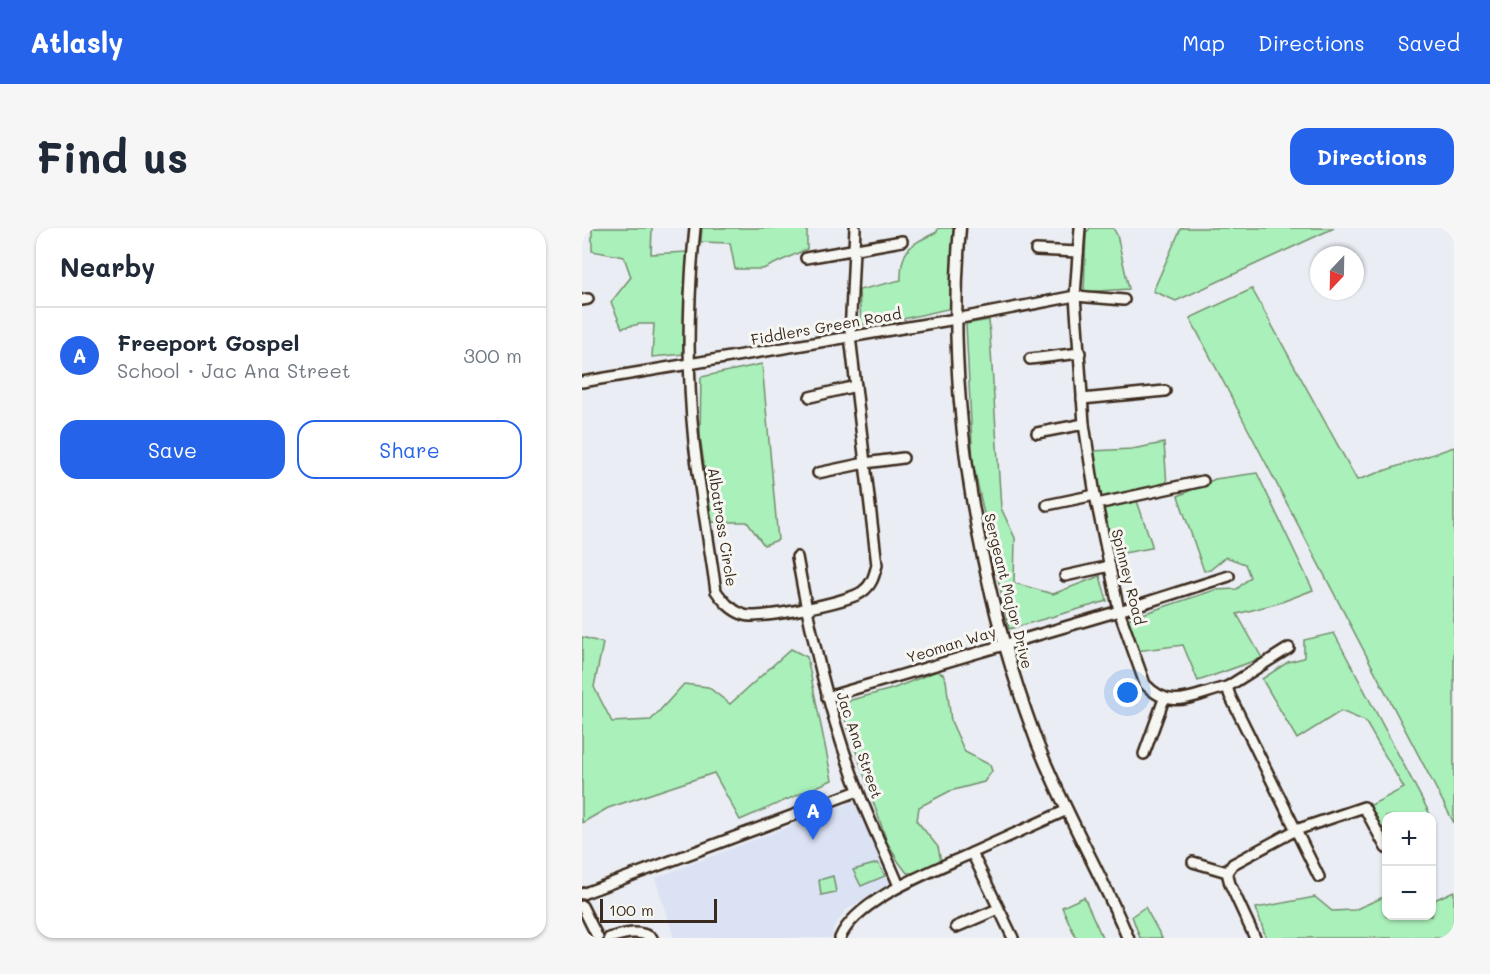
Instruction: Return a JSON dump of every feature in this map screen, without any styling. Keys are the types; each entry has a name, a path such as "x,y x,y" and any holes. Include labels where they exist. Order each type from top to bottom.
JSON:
{"street":[{"name":"Albatross Circle","path":"695,228 692,255 690,365 694,441 716,591 729,608 746,616 806,609 844,600 862,592 874,580 877,565 850,336 855,228"},
{"name":"Sergeant Major Drive","path":"960,228 956,319 961,414 976,520 1004,644 1036,741 1128,938"},
{"name":"Spinney Road","path":"1080,228 1075,296 1084,424 1096,500 1119,611 1145,684 1153,693 1164,699"},
{"path":"806,258 902,242"},
{"path":"1036,250 1078,252"},
{"name":"Fiddlers Green Road","path":"582,382 956,319 1075,296 1124,300"},
{"path":"1030,359 1080,353"},
{"path":"810,397 856,386"},
{"path":"1082,399 1165,391"},
{"path":"1037,433 1084,424"},
{"path":"818,473 903,458"},
{"path":"1047,506 1096,500 1203,481"},
{"name":"Jac Ana Street","path":"796,557 826,697 858,790 899,886"},
{"path":"1065,576 1110,566"},
{"name":"Yeoman Way","path":"826,697 1119,611 1229,576"},
{"path":"1144,754 1164,699 1178,701 1227,687 1289,648"},
{"path":"1227,687 1319,877"},
{"path":"582,894 858,790"},
{"path":"1227,872 1233,864 1296,830 1364,807 1382,841"},
{"path":"840,938 845,927 859,913 899,886 1067,810"},
{"path":"972,853 1013,938"},
{"path":"1193,862 1227,872"},
{"path":"1227,872 1254,938"},
{"path":"582,906 598,938"},
{"path":"956,927 998,909"},
{"path":"609,938 642,932 652,938"}],"shaded area":[{"path":"855,801 891,883 846,910 833,928 832,938 674,938 655,878"}],"green space":[{"path":"592,228 652,228 651,254 687,252 684,354 652,357 654,324 622,328 611,302 631,277 624,257 592,251"},
{"path":"702,228 807,228 807,249 763,269 735,269 730,243 701,242"},
{"path":"938,228 958,228 952,308 872,326 861,324 859,290 901,280 903,261 909,248 937,232"},
{"path":"1090,228 1113,228 1117,235 1129,289 1084,292 1086,233"},
{"path":"1181,228 1334,228 1176,301 1153,291"},
{"path":"1252,289 1357,480 1454,447 1454,823 1190,318"},
{"path":"989,320 1001,508 1015,538 1014,583 1053,594 1100,576 1107,601 1009,629 973,463 966,324"},
{"path":"762,364 778,540 764,545 747,522 712,522 700,436 701,377"},
{"path":"1164,443 1167,486 1134,492 1152,545 1151,548 1113,555 1096,486 1092,451 1132,449"},
{"path":"1257,473 1313,590 1279,603 1237,614 1262,658 1198,681 1183,645 1136,651 1127,619 1215,590 1237,589 1250,577 1245,564 1226,557 1210,570 1204,571 1178,496 1215,479"},
{"path":"1334,633 1429,812 1382,812 1382,830 1369,806 1404,788 1365,721 1341,711 1297,739 1262,679 1288,662 1304,658 1304,640"},
{"path":"582,637 603,643 594,687 612,722 651,720 684,684 708,687 730,704 791,649 807,657 832,780 740,820 714,773 608,808 582,823"},
{"path":"937,671 943,674 946,680 951,721 965,752 990,765 992,771 984,782 950,791 919,807 917,821 938,847 941,861 926,871 907,873 887,842 845,719 846,704 851,700 892,689"},
{"path":"878,863 885,876 861,886 853,870"},
{"path":"833,876 836,892 821,895 819,880"},
{"path":"1454,891 1454,938 1266,938 1256,908 1315,897 1332,911 1354,910 1382,898 1382,920 1436,920 1436,899"},
{"path":"1084,897 1102,937 1100,938 1076,938 1062,907"},
{"path":"1145,907 1162,938 1140,938 1132,916"}],"place":[{"name":"Freeport Gospel","path":"813,840"}]}
